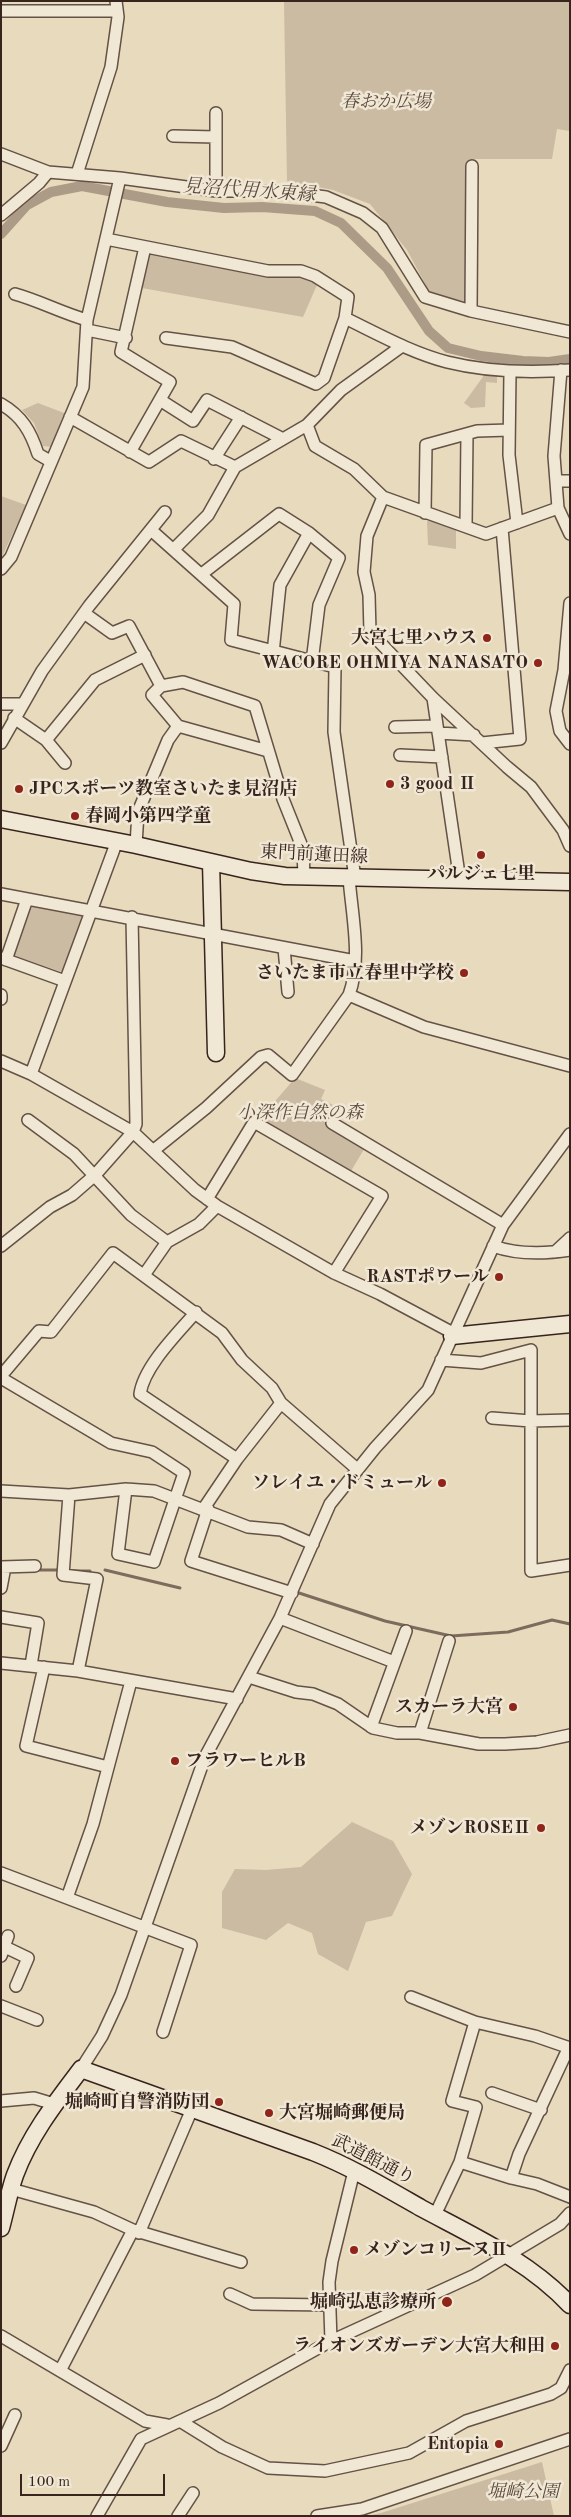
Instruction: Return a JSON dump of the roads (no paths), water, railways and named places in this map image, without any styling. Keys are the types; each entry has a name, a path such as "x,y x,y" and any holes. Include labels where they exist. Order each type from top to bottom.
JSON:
{"street":[{"path":"1,11 117,6 111,67 77,174"},
{"path":"216,113 216,191"},
{"path":"174,136 216,137"},
{"path":"1,154 48,172 216,191 279,191 326,197 363,213 382,228 424,297 471,311 570,332"},
{"path":"471,311 472,166"},
{"path":"1,216 40,183 48,172"},
{"path":"1,569 11,556 83,387 87,325 119,181"},
{"path":"106,239 268,271 301,271 315,276 348,297 345,318 324,378 316,384 232,347 166,338"},
{"path":"130,452 170,382 121,352 126,338 145,247"},
{"path":"15,294 38,300 87,325 126,338"},
{"path":"345,318 402,346 447,362 510,372 566,370 554,435 558,508 567,519 570,534"},
{"path":"174,549 208,515 235,467 308,425 341,390 402,346"},
{"path":"510,372 509,455 517,523"},
{"path":"324,378 341,390"},
{"path":"160,400 193,421 207,400 283,439"},
{"path":"1,404 16,413 33,436 38,454 50,461"},
{"path":"70,417 149,462 181,441 235,467"},
{"path":"214,458 241,417"},
{"path":"308,425 315,446 354,469 383,497 486,534 558,508"},
{"path":"425,512 426,445 477,431 509,430"},
{"path":"466,526 467,434"},
{"path":"557,480 570,481"},
{"path":"383,497 367,536 364,572 369,595 370,632 433,698 531,787 569,839"},
{"path":"1,743 21,704 42,671 84,614 165,512"},
{"path":"203,574 279,514 309,533 339,558 318,605 312,662"},
{"path":"395,727 438,729 478,739 520,739 502,528"},
{"path":"151,530 203,574 234,604 231,640 273,653 335,667 334,732 352,878 355,961 348,995 292,1075 268,1055 261,1057 206,1108 154,1150"},
{"path":"273,653 280,585 309,533"},
{"path":"570,603 564,670 556,711 560,731 570,744"},
{"path":"84,614 112,633 130,626 161,686"},
{"path":"46,740 95,680 145,655"},
{"path":"268,751 178,726 152,695 161,686 183,682 255,706 283,798 303,849 304,877"},
{"path":"433,698 460,881"},
{"path":"1,704 21,704"},
{"path":"14,718 46,740 64,763"},
{"path":"136,845 138,812 168,740 178,726"},
{"path":"400,755 442,757"},
{"name":"東門前蓮田線","path":"1,819 117,841 269,874 304,877 570,882"},
{"path":"31,1074 117,841"},
{"path":"211,862 216,1053"},
{"path":"1,894 132,917 214,935 355,961"},
{"path":"27,899 3,959 66,981"},
{"path":"1,1246 50,1207 72,1195 95,1174 134,1132 136,1124 132,917"},
{"path":"284,948 288,992"},
{"path":"348,995 424,1027 570,1066"},
{"path":"1,1062 31,1074 134,1132 207,1200 334,1273 380,1294 452,1334 570,1324"},
{"path":"28,1120 74,1154 95,1174 131,1215 167,1242"},
{"path":"207,1200 254,1122 382,1196 334,1273"},
{"path":"332,1123 503,1225"},
{"path":"1,2228 11,2189 29,2145 54,2104 81,2069 112,2017 205,1757 280,1618 330,1504 357,1469 428,1390 503,1225 570,1134"},
{"path":"144,1275 167,1242 199,1224 217,1206"},
{"path":"554,1252 570,1238"},
{"path":"493,1246 521,1253 570,1250"},
{"path":"126,1489 118,1554 154,1562 184,1473 152,1452 111,1443 1,1377 39,1331 51,1332 113,1253 196,1312 222,1333 242,1360 272,1388 281,1403 357,1469"},
{"path":"196,1312 167,1346 146,1375 141,1383 140,1394 237,1459"},
{"path":"441,1360 481,1363 531,1350 531,1571 570,1565"},
{"path":"281,1403 237,1459 206,1509 191,1561 292,1593"},
{"path":"492,1418 531,1421 570,1420"},
{"path":"1,1491 69,1495 126,1489 154,1490 248,1527 281,1530 313,1544"},
{"path":"69,1495 63,1575 96,1579 78,1672"},
{"path":"1,1588 3,1567 35,1566"},
{"path":"1,1617 38,1623 31,1665"},
{"path":"280,1618 394,1662"},
{"path":"371,1727 406,1631"},
{"path":"420,1733 449,1641"},
{"path":"1,1663 31,1665 131,1680 237,1699"},
{"path":"44,1667 26,1746 108,1767"},
{"path":"249,1677 296,1692 313,1694 338,1704 371,1727 397,1733 420,1733 478,1744 536,1742 570,1735"},
{"path":"67,1898 93,1824 131,1680"},
{"path":"1,1873 191,1945 163,2032"},
{"path":"5,1946 28,1958 16,1986"},
{"path":"411,1997 475,2022 535,2036 569,2048 519,2154 511,2178"},
{"path":"1,2006 37,2020"},
{"path":"435,2215 460,2162 476,2107 452,2101 475,2022"},
{"name":"武道館通り","path":"81,2069 313,2152 354,2171 507,2255 542,2279 570,2305"},
{"path":"492,2093 541,2110"},
{"path":"1,2101 34,2098 54,2104"},
{"path":"61,2369 136,2232 192,2109"},
{"path":"460,2162 537,2184 570,2197"},
{"path":"331,2341 332,2261 354,2171"},
{"path":"11,2189 94,2212 136,2232 241,2262"},
{"path":"141,2439 167,2425 219,2403 331,2341 475,2275 565,2223 570,2213"},
{"path":"230,2294 252,2304 330,2305"},
{"path":"1,2336 61,2369 145,2421 167,2425"},
{"path":"180,2421 222,2447 268,2468 325,2472 409,2453 466,2421 551,2394 561,2388 570,2370"},
{"path":"1,2446 15,2415"},
{"path":"97,2516 141,2439 145,2421"},
{"path":"317,2516 362,2509 570,2439"},
{"path":"178,2516 193,2493"}],"waterway":[{"name":"見沼代用水東縁","path":"1,234 27,205 51,192 82,186 167,202 224,208 262,207 315,211 341,223 387,268 429,331 448,348 481,356 523,361 549,362 570,359"},
{"path":"36,1570 60,1570"},
{"path":"105,1570 180,1588"},
{"path":"73,1571 90,1571"},
{"path":"296,1592 385,1621 451,1636 508,1632 552,1620 570,1624"}],"place":[{"name":"大宮七里ハウス","path":"487,638"},
{"name":"WACORE OHMIYA NANASATO","path":"538,663"},
{"name":"3 good Ⅱ","path":"390,784"},
{"name":"JPCスポーツ教室さいたま見沼店","path":"19,789"},
{"name":"春岡小第四学童","path":"75,816"},
{"name":"パルジェ七里","path":"481,855"},
{"name":"さいたま市立春里中学校","path":"464,973"},
{"name":"RASTポワール","path":"499,1277"},
{"name":"ソレイユ・ドミュール","path":"442,1483"},
{"name":"スカーラ大宮","path":"513,1707"},
{"name":"フラワーヒルB","path":"175,1761"},
{"name":"メゾンROSEⅡ","path":"541,1828"},
{"name":"堀崎町自警消防団","path":"219,2102"},
{"name":"大宮堀崎郵便局","path":"269,2113"},
{"name":"メゾンコリーヌⅡ","path":"354,2250"},
{"name":"堀崎弘恵診療所","path":"447,2302"},
{"name":"ライオンズガーデン大宮大和田","path":"555,2346"},
{"name":"Entopia","path":"499,2444"}],"park label":[{"name":"春おか広場","path":"386,102"},
{"name":"小深作自然の森","path":"300,1113"},
{"name":"堀崎公園","path":"523,2492"}]}
